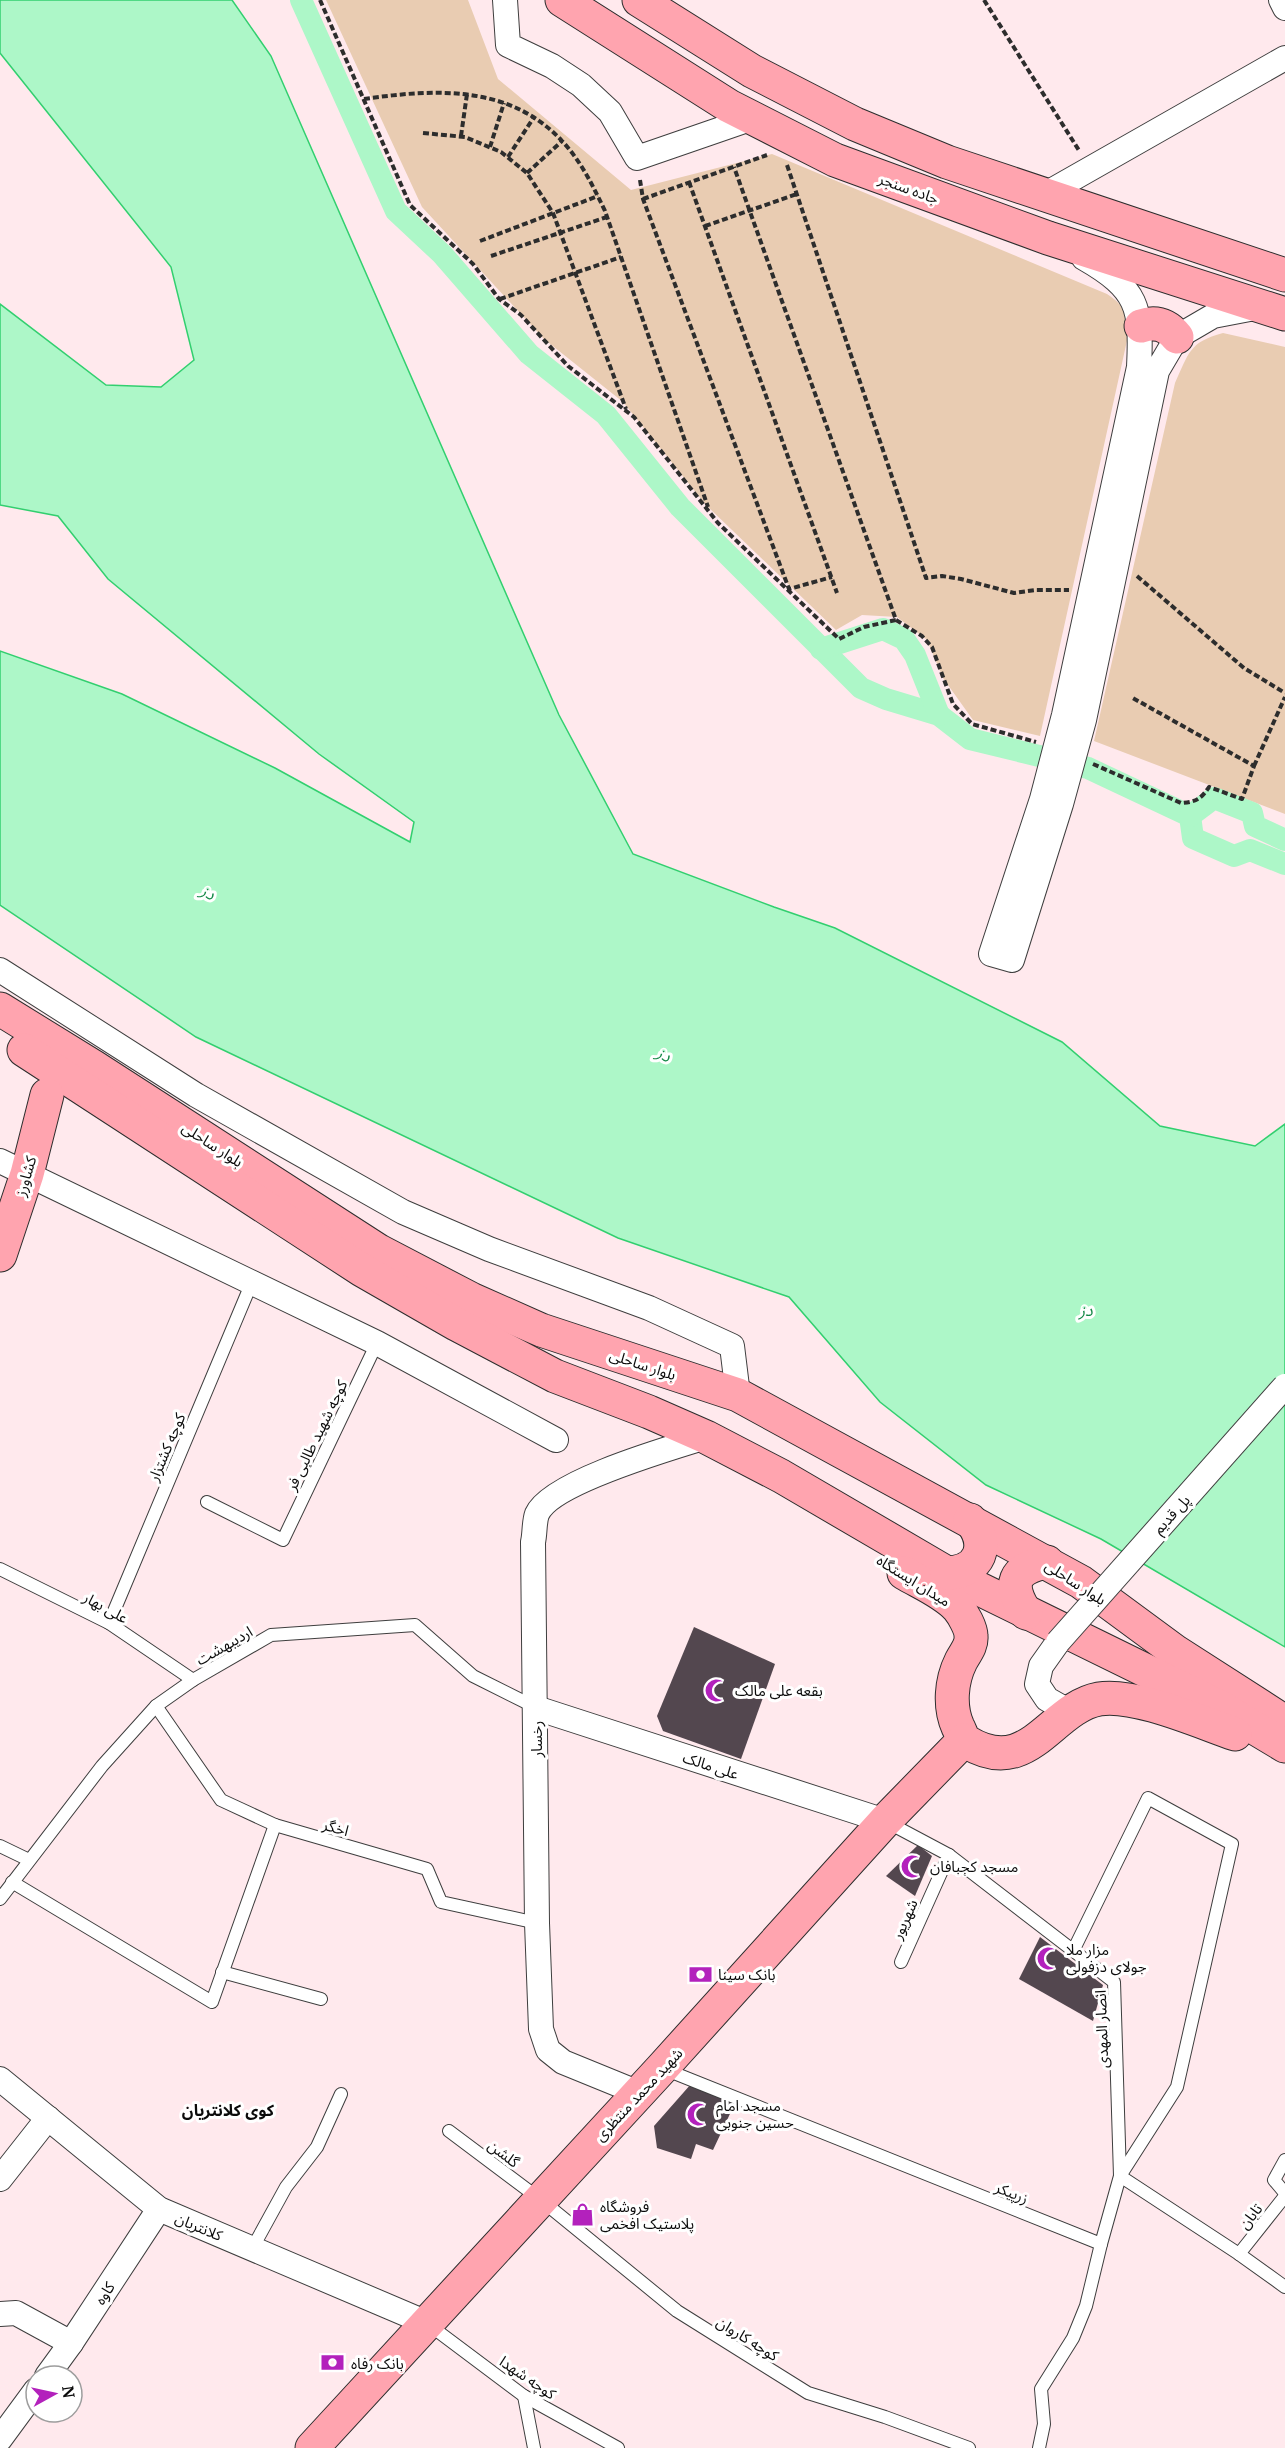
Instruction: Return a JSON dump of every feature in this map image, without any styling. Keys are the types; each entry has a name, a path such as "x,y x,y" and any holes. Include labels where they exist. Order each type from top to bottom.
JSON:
{"main road":[{"name":"جاده سنجر","path":"562,0 760,126 835,160 1048,238 1274,310"},
{"path":"639,0 752,71 855,124 947,162 1285,275"},
{"path":"752,71 732,82 760,126"},
{"path":"1141,326 1157,323 1172,330 1177,337"},
{"name":"بلوار ساحلی","path":"0,1009 379,1251 471,1299 541,1330 738,1395 1081,1582 1221,1683 1285,1722"},
{"name":"بلوار ساحلی","path":"0,1034 362,1270 456,1324 555,1376 649,1412 706,1437 781,1476 947,1573 1220,1707 1285,1746"},
{"name":"کشاورز","path":"0,1256 13,1167 47,1095"},
{"path":"555,1376 551,1369 551,1354 555,1347 568,1339"},
{"name":"میدان ایستگاه","path":"706,1437 782,1501 933,1590 957,1607 972,1635 970,1645 960,1663 952,1693 954,1718 964,1740"},
{"path":"947,1573 958,1573 968,1569 976,1561 981,1550 978,1529 970,1520"},
{"path":"1026,1612 1015,1598 1016,1579 1029,1565 1047,1562"},
{"path":"964,1740 983,1750 1003,1753 1029,1745 1070,1712 1100,1699 1131,1700 1285,1751"},
{"name":"شهید محمد منتظری","path":"312,2448 662,2068 885,1821 964,1740"}],"street":[{"path":"505,0 507,45 552,66 581,85 610,112 637,158 760,126"},
{"path":"1281,0 1285,8"},
{"path":"1044,195 1285,58"},
{"path":"1048,238 1107,271 1131,294 1141,326 1139,367 1064,715 1042,799 1029,872 1061,804 1084,720 1157,371 1177,337 1213,316 1274,310"},
{"path":"0,970 196,1095 403,1212 489,1249 649,1308 732,1346 738,1395"},
{"path":"13,1167 377,1342 556,1440"},
{"name":"پل قدیم","path":"1070,1712 1047,1699 1037,1684 1041,1666 1058,1642 1285,1386"},
{"name":"رخسار","path":"639,2093 563,2062 548,2049 541,2030 537,1923 533,1542 537,1514 553,1497 588,1479 706,1437"},
{"name":"علی مالک","path":"536,1708 885,1821"},
{"name":"کلانتریان","path":"0,2079 159,2209 427,2323"},
{"path":"0,2179 48,2118"},
{"name":"کاوه","path":"56,2364 159,2209"},
{"path":"0,2314 16,2313 71,2343"},
{"path":"0,2439 24,2406"}],"lane":[{"name":"کوچه کشتزار","path":"109,1623 252,1282"},
{"name":"کوچه شهید طالبی فر","path":"207,1503 283,1540 377,1342"},
{"name":"علی بهار","path":"0,1569 109,1623 193,1680"},
{"name":"اردیبهشت","path":"0,1899 102,1766 156,1706 193,1680 271,1635 415,1625 473,1676 536,1708"},
{"name":"اخگر","path":"156,1706 221,1800 275,1825 427,1869 441,1902 537,1923"},
{"path":"1039,2448 1044,2424 1041,2389 1074,2338 1086,2306 1120,2176 1177,2087 1232,1844 1148,1798 1073,1951"},
{"name":"انصار المهدی","path":"885,1821 950,1855 1114,1982 1120,2176"},
{"path":"12,1882 212,2001 275,1825"},
{"path":"0,1846 29,1860"},
{"name":"شهریور","path":"901,1962 950,1855"},
{"path":"222,1972 321,1999"},
{"name":"زرپیکر","path":"662,2068 1101,2244"},
{"path":"252,2249 286,2187 317,2147 340,2094"},
{"name":"گلشن","path":"449,2131 541,2200"},
{"name":"تابان","path":"1239,2254 1285,2195 1274,2180 1285,2160"},
{"path":"1120,2176 1239,2254 1285,2288"},
{"name":"کوچه کاروان","path":"541,2200 678,2312 808,2393 885,2417 969,2448"},
{"name":"کوچه شهدا","path":"427,2323 524,2396 618,2448"},
{"path":"524,2396 534,2448"}],"path":[{"path":"320,0 410,205 473,264 499,299 521,315 568,366 634,417 718,523 839,639 864,627 896,620 734,167"},
{"path":"984,0 1090,169"},
{"path":"364,99 417,92 467,94 504,103 534,117 562,141 586,172 607,217 710,512"},
{"path":"461,136 467,94"},
{"path":"490,147 504,103"},
{"path":"508,157 534,117"},
{"path":"643,199 734,167 760,126 797,194 926,578 942,576 962,579 1014,593 1036,590 1090,592"},
{"path":"423,133 461,136 490,147 508,157 527,173 554,213 626,410"},
{"path":"527,173 562,141"},
{"path":"637,158 643,199 789,589"},
{"path":"689,182 837,593"},
{"path":"705,225 797,194"},
{"path":"480,241 598,196"},
{"path":"491,256 607,217"},
{"path":"499,299 621,257"},
{"path":"1118,559 1244,668 1285,695 1254,766"},
{"path":"789,589 832,577"}],"shaded area":[{"path":"326,0 468,0 498,79 631,190 772,154 1107,294 1122,307 1126,317 1128,336 1040,736 973,720 943,678 927,640 897,617 862,615 836,630 706,505 623,402 544,339 422,207"},
{"path":"1223,333 1285,347 1285,814 1094,741 1175,383 1192,350 1203,340"}],"water":[{"name":"دز","path":"0,0 232,0 271,56 559,715 633,854 835,928 1062,1042 1160,1126 1255,1146 1285,1124 1285,1647 1101,1539 986,1485 880,1402 789,1297 618,1238 196,1037 0,905 0,651 122,694 275,768 410,842 414,822 319,754 108,579 58,516 0,505 0,304 106,385 161,387 194,360 171,267 0,53"}],"building":[{"name":"بقعه علی مالک","path":"694,1627 775,1664 741,1759 663,1731 657,1716"},
{"name":"مسجد کجبافان","path":"918,1845 932,1856 915,1896 886,1876"},
{"name":"مزار ملا جولای دزفولی","path":"1040,1937 1103,1985 1093,2021 1019,1979"},
{"name":"مسجد امام حسین جنوبی","path":"691,2084 736,2101 713,2150 696,2144 691,2159 657,2148 654,2126"}],"waterway":[{"path":"301,0 396,211 442,254 529,354 606,415 680,507 861,688 886,699 939,715 970,739 1088,768 1190,816 1193,838 1234,856 1250,850 1285,864"},
{"path":"821,649 883,629 904,639 915,655 939,715"},
{"path":"1190,816 1214,798 1252,813 1255,826 1285,840"}],"place":[{"name":"بقعه علی مالک","path":"717,1690"},
{"name":"مسجد کجبافان","path":"912,1866"},
{"name":"مزار ملا جولای دزفولی","path":"1048,1958"},
{"name":"بانک سینا","path":"700,1974"},
{"name":"مسجد امام حسین جنوبی","path":"698,2114"},
{"name":"فروشگاه پلاستیک افخمی","path":"582,2215"},
{"name":"بانک رفاه","path":"333,2363"}],"district":[{"name":"کوی کلانتریان","path":"228,2110"}]}
